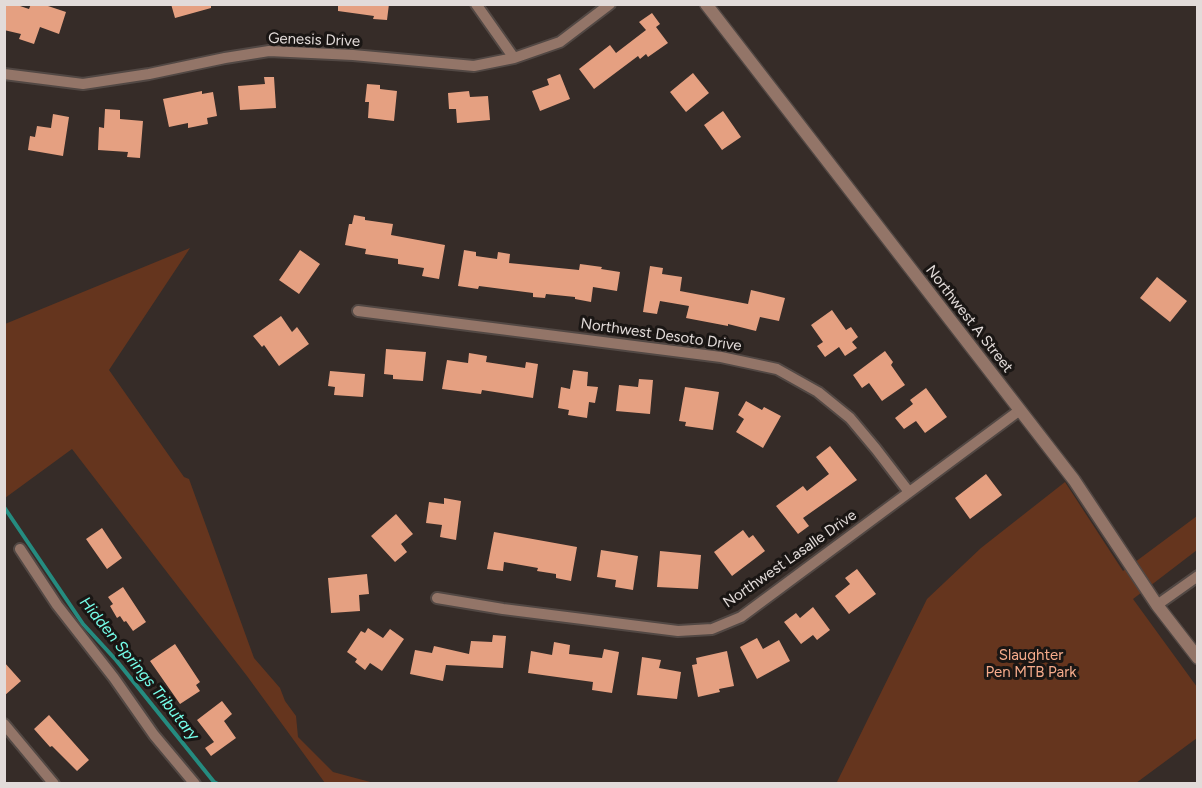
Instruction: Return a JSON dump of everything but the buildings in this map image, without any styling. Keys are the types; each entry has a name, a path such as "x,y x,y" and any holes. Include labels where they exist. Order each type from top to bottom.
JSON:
{"street":[{"path":"476,4 514,58"},
{"name":"Genesis Drive","path":"4,74 83,84 269,51 353,55 474,66 514,58 560,42 610,4"},
{"name":"Northwest A Street","path":"706,4 1074,480 1157,605 1197,658"},
{"name":"Northwest Desoto Drive","path":"358,311 721,357 777,369 818,392 850,418 909,492"},
{"name":"Northwest Lasalle Drive","path":"437,598 503,609 678,631 712,629 741,616 1020,410"},
{"path":"20,549 57,605 114,678 154,735 195,783"},
{"path":"1157,605 1197,576"},
{"path":"4,724 54,783"}],"green space":[{"path":"190,248 109,370 184,477 189,479 254,658 280,688 285,701 296,716 298,737 333,772 374,783 325,783 247,676 72,449 5,498 5,324"},
{"name":"Slaughter Pen MTB Park","path":"1065,482 1123,571 1197,516 1197,550 1133,599 1197,687 1197,738 1136,783 836,784 927,599 981,548"}],"waterway":[{"name":"Hidden Springs Tributary","path":"4,507 83,624 116,660 214,782 218,784"}]}
